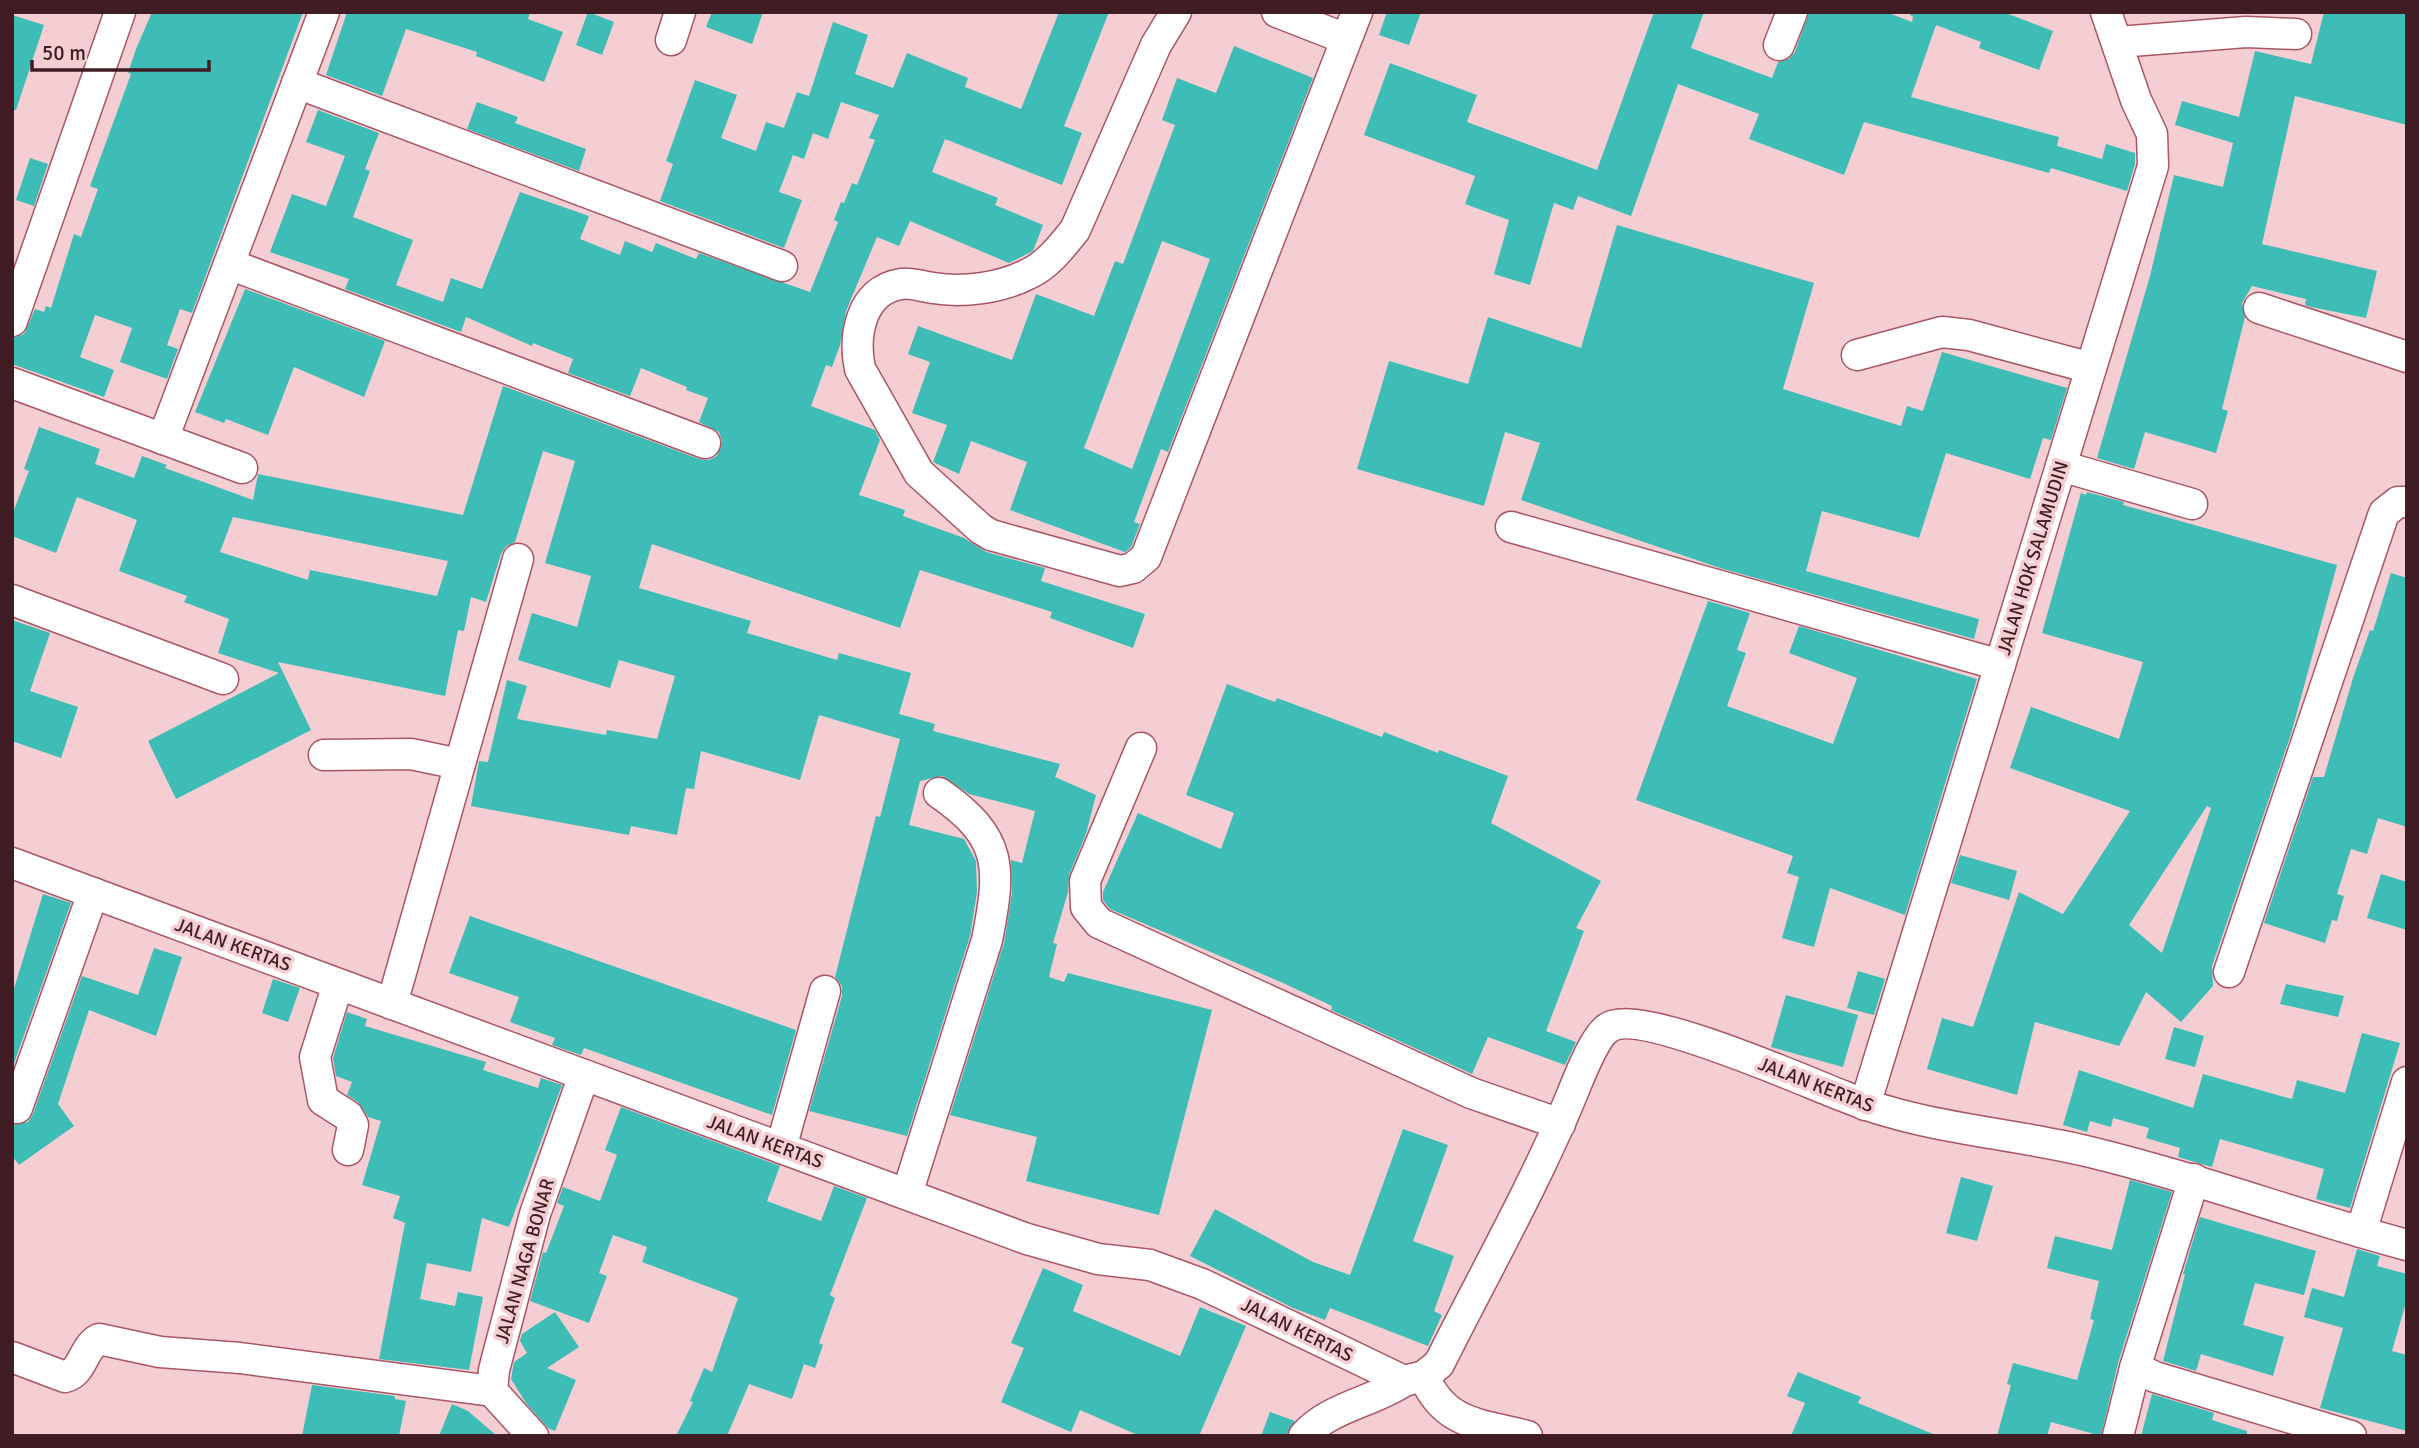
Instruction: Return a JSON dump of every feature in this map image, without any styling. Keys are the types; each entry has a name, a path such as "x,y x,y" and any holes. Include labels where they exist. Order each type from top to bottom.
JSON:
{"street":[{"path":"12,321 120,12"},
{"path":"163,439 324,12"},
{"path":"1176,12 1156,45 1074,229 1060,248 1028,275 1003,283 963,290 904,283 881,290 867,305 859,326 856,350 860,369 919,473 981,528 991,535 1120,571 1133,568 1146,557 1351,26 1277,12"},
{"path":"1779,45 1792,12"},
{"name":"JALAN HOK SALAMUDIN","path":"1864,1105 2153,166 2152,134 2136,100 2106,12"},
{"path":"2118,42 2246,32 2296,34"},
{"path":"297,83 782,266"},
{"path":"229,264 705,443"},
{"path":"2259,308 2407,357"},
{"path":"1857,355 1942,332 1969,335 2091,368"},
{"path":"12,383 242,468"},
{"path":"2061,466 2192,504"},
{"path":"2229,972 2384,513 2398,502 2407,502"},
{"path":"1511,527 2000,665"},
{"path":"392,1004 518,559"},
{"path":"12,600 223,679"},
{"path":"1141,748 1086,881 1086,907 1099,922 1471,1093 1560,1125"},
{"path":"324,755 411,754 459,764"},
{"path":"907,1194 987,940 993,908 994,852 989,840 939,793"},
{"name":"JALAN KERTAS","path":"12,863 1027,1239 1098,1259 1150,1265 1202,1284 1414,1379 1438,1364 1560,1125 1580,1075 1604,1029 1618,1022 1633,1022 1680,1034 1864,1105 2007,1138 2083,1151 2194,1179 2361,1233 2407,1245"},
{"path":"17,1108 93,893"},
{"path":"338,984 316,1057 323,1100 348,1116 353,1125 348,1150"},
{"path":"781,1147 825,991"},
{"name":"JALAN NAGA BONAR","path":"492,1391 494,1370 535,1214 584,1075"},
{"path":"2361,1233 2407,1082"},
{"path":"2118,1436 2135,1368 2194,1179"},
{"path":"12,1357 65,1377 73,1374 92,1343 99,1339 160,1352 240,1358 492,1391 533,1436"},
{"path":"2135,1368 2155,1377 2351,1436"},
{"path":"1304,1436 1320,1420 1375,1399 1414,1379 1432,1394 1443,1408 1460,1419 1527,1436"}],"building":[{"path":"152,12 303,12 192,313 180,309 167,345 178,349 167,379 120,362 132,328 95,315 80,357 114,370 104,397 12,364 12,338 24,334 35,309 44,312 46,306 51,308 74,234 81,237 98,189 90,186 131,74 128,73 136,49"},
{"path":"347,12 530,12 528,19 563,32 544,82 476,56 477,52 406,29 382,96 326,75"},
{"path":"588,12 614,22 602,55 576,45"},
{"path":"712,12 763,12 752,44 706,27"},
{"path":"1059,12 1109,12 1064,126 1082,133 1062,185 945,139 932,172 998,198 995,205 1043,225 1033,251 1009,263 910,221 899,246 877,237 846,311 840,345 832,367 826,365 811,406 875,430 880,440 859,495 905,510 903,516 964,538 986,552 1045,568 1041,581 1145,614 1133,648 1050,618 1052,612 920,570 900,628 652,544 639,588 751,621 747,633 837,660 839,653 911,673 899,714 935,724 933,731 1060,764 1055,777 1096,795 1086,834 1069,875 1068,892 1053,943 1057,944 1049,977 1064,982 1068,973 1212,1010 1159,1215 1026,1181 1037,1137 950,1115 1004,943 1012,893 1011,860 1022,863 1035,811 969,794 942,776 920,781 909,825 964,839 976,861 977,892 970,936 907,1136 809,1111 842,996 842,986 835,977 876,816 880,817 900,739 819,715 800,780 701,751 694,789 686,788 677,835 631,826 629,835 471,806 479,761 488,762 507,680 527,686 517,719 606,735 607,730 657,739 675,676 619,660 610,688 518,660 532,613 577,627 591,576 545,563 575,461 543,451 515,542 506,546 501,554 486,602 471,597 464,631 458,630 445,696 278,662 311,730 176,799 148,741 279,673 218,653 229,619 184,602 187,596 119,571 137,520 77,497 56,553 12,536 12,515 29,471 24,469 39,427 100,449 95,464 134,478 142,456 167,465 165,468 253,500 258,474 463,515 503,386 699,459 709,460 717,456 722,441 719,432 699,422 708,398 686,390 687,387 641,368 630,396 568,373 573,359 533,343 532,346 466,317 461,332 345,289 349,279 270,252 292,194 326,206 345,156 306,142 318,110 379,133 365,169 370,171 353,217 413,240 396,285 443,302 451,278 482,289 520,192 589,216 580,239 620,255 625,241 652,252 656,243 696,259 699,253 810,292 838,222 834,220 841,202 844,203 852,183 857,185 875,140 869,138 879,115 841,102 828,139 813,133 804,159 793,155 779,192 802,200 784,248 660,201 673,164 666,161 695,80 737,95 721,138 756,151 766,122 784,128 797,92 809,96 833,22 868,35 855,74 893,88 907,53 968,78 965,87 1021,109","holes":["233,517 448,561 437,596 310,570 308,580 220,552"]},
{"path":"1387,12 1421,12 1409,45 1379,35"},
{"path":"1654,12 1704,12 1691,48 1772,78 1778,62 1789,59 1795,52 1809,12 1886,12 1912,22 1913,17 1907,12 2003,12 2053,31 2039,70 1979,48 1981,42 1936,25 1911,97 2059,137 2057,146 2102,159 2106,144 2135,153 2135,164 2127,191 2051,168 2049,173 1864,122 1844,175 1749,139 1759,114 1678,84 1631,216 1578,196 1573,210 1554,203 1530,285 1494,274 1509,220 1465,204 1475,176 1364,135 1390,63 1477,95 1467,122 1597,170"},
{"path":"2324,12 2407,12 2407,125 2295,96 2262,244 2377,271 2366,318 2311,307 2305,305 2306,299 2252,286 2242,303 2245,317 2222,409 2228,411 2216,453 2145,432 2134,469 2097,458 2150,276 2174,175 2223,187 2233,143 2175,125 2182,101 2239,117 2255,51 2311,64"},
{"path":"12,15 44,25 16,110 12,109"},
{"path":"1234,46 1313,78 1168,452 1161,449 1134,522 1140,524 1131,547 1125,552 1010,510 1027,462 971,441 959,474 933,462 947,425 912,413 930,362 908,354 918,326 1012,360 1036,294 1094,316 1115,261 1123,264 1175,125 1162,120 1177,78 1216,93","holes":["1162,241 1210,259 1132,469 1084,448"]},
{"path":"477,102 518,117 515,123 586,149 579,171 467,129"},
{"path":"30,158 48,164 34,206 16,200"},
{"path":"1617,225 1814,283 1783,389 1901,426 1907,406 1923,411 1942,352 2067,388 2051,440 2043,438 2030,479 1946,453 1919,538 1822,511 1806,571 1979,619 1974,639 1720,568 1521,500 1540,443 1505,432 1484,506 1357,469 1389,361 1468,384 1488,317 1581,348"},
{"path":"245,289 385,341 364,397 294,367 268,435 226,419 224,423 195,412"},
{"path":"2087,492 2124,502 2123,505 2337,565 2291,734 2212,966 2213,986 2181,1022 2146,992 2119,1046 2035,1022 2017,1095 1927,1069 1942,1018 1973,1027 2019,892 2063,914 2130,811 2010,768 2031,707 2119,739 2143,662 2042,633 2081,493 2086,495","holes":["2207,806 2211,808 2162,953 2129,925"]},
{"path":"2391,573 2407,578 2407,827 2378,818 2367,854 2351,849 2337,894 2344,896 2337,921 2332,920 2325,943 2264,923 2313,777 2324,777 2353,678 2370,630 2373,631"},
{"path":"1708,601 1750,613 1737,650 1746,653 1727,706 1833,744 1857,678 1789,653 1799,626 1977,679 1905,915 1830,888 1814,947 1782,938 1799,877 1787,873 1793,856 1636,800"},
{"path":"12,620 50,633 30,691 78,707 61,758 12,741"},
{"path":"1227,684 1275,702 1277,698 1382,737 1384,732 1438,753 1439,750 1508,776 1491,823 1601,881 1576,928 1584,931 1546,1031 1576,1042 1565,1065 1488,1037 1472,1074 1331,1010 1332,1006 1283,983 1110,909 1103,900 1103,892 1138,813 1221,849 1234,813 1186,795"},
{"path":"1960,855 2017,871 2009,900 1951,883"},
{"path":"2381,874 2407,882 2407,930 2367,918"},
{"path":"43,894 71,903 12,1069 12,995"},
{"path":"470,916 796,1030 772,1115 584,1048 581,1055 552,1045 555,1038 510,1022 519,997 449,973"},
{"path":"154,948 182,957 156,1036 89,1010 58,1104 74,1126 19,1165 12,1156 12,1125 28,1122 33,1114 82,976 138,995"},
{"path":"1858,971 1885,979 1874,1015 1847,1008"},
{"path":"273,979 300,988 288,1022 262,1013"},
{"path":"2286,984 2344,996 2338,1017 2280,1004"},
{"path":"1786,995 1858,1015 1843,1067 1771,1047"},
{"path":"347,1012 367,1019 365,1026 486,1062 483,1070 538,1088 541,1078 562,1085 509,1227 482,1218 471,1272 427,1263 420,1299 455,1306 458,1292 483,1297 469,1370 379,1359 405,1223 393,1218 400,1196 362,1185 381,1121 368,1117 358,1102 347,1095 352,1082 336,1076 333,1058"},
{"path":"2174,1027 2204,1036 2195,1067 2165,1059"},
{"path":"2362,1033 2400,1043 2350,1208 2316,1199 2324,1169 2220,1139 2212,1167 2178,1157 2180,1148 2146,1138 2149,1128 2113,1118 2111,1127 2090,1121 2087,1132 2063,1125 2079,1070 2193,1108 2203,1074 2292,1099 2297,1080 2345,1093"},
{"path":"621,1107 780,1166 767,1201 821,1221 834,1186 867,1198 830,1295 835,1298 819,1343 823,1345 815,1368 804,1364 792,1399 749,1384 727,1436 676,1436 693,1402 690,1401 704,1368 712,1372 738,1298 642,1262 647,1247 613,1235 599,1273 607,1276 589,1323 530,1301 543,1252 546,1253 564,1206 557,1203 563,1187 600,1201 617,1155 605,1150"},
{"path":"1403,1129 1448,1145 1413,1241 1454,1256 1434,1311 1442,1315 1428,1346 1330,1308 1325,1320 1293,1308 1190,1256 1215,1209 1313,1262 1350,1275"},
{"path":"1961,1177 1993,1186 1977,1241 1946,1233"},
{"path":"2130,1180 2172,1192 2118,1363 2101,1436 2051,1422 2047,1436 1997,1436 2011,1385 2007,1384 2013,1363 2077,1380 2094,1320 2090,1319 2099,1281 2047,1268 2055,1236 2112,1250"},
{"path":"2200,1217 2316,1251 2304,1295 2255,1283 2243,1325 2284,1337 2273,1376 2201,1354 2196,1371 2163,1361 2183,1274"},
{"path":"2357,1249 2380,1256 2377,1266 2407,1274 2407,1299 2392,1351 2407,1355 2407,1431 2320,1408 2343,1328 2304,1317 2312,1288 2344,1297"},
{"path":"1043,1268 1083,1285 1073,1311 1180,1356 1200,1307 1246,1326 1199,1436 1140,1436 1080,1410 1071,1432 1001,1402 1024,1348 1011,1343"},
{"path":"555,1312 579,1347 547,1368 576,1380 555,1431 548,1428 526,1403 511,1379 514,1362 527,1353 520,1341 522,1334"},
{"path":"1798,1372 1861,1397 1858,1403 1938,1436 1791,1436 1805,1403 1787,1396"},
{"path":"312,1385 395,1396 395,1399 406,1401 399,1436 302,1436"},
{"path":"2152,1394 2214,1413 2212,1420 2247,1431 2247,1436 2141,1436"},
{"path":"452,1404 468,1411 497,1436 439,1436"},
{"path":"1270,1412 1295,1421 1287,1436 1261,1436"}]}
